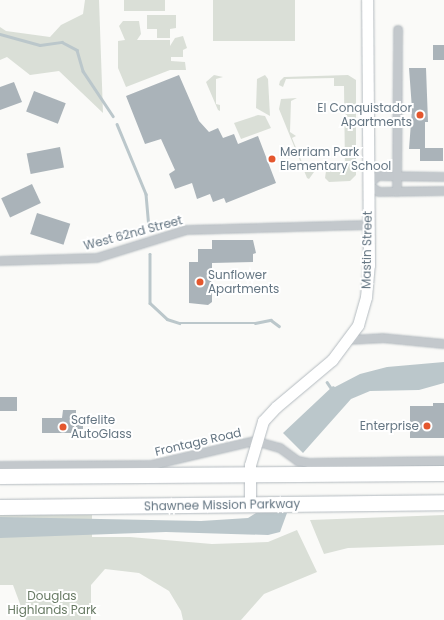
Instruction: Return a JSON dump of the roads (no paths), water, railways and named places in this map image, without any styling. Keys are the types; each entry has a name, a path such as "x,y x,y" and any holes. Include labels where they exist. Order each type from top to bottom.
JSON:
{"highway":[{"path":"0,476 444,473"},
{"name":"Shawnee Mission Parkway","path":"0,507 444,502"}],"street":[{"name":"Mastin Street","path":"250,505 250,474 255,441 263,421 276,407 332,360 358,326 366,297 368,225 367,0"},
{"path":"397,192 398,30"},
{"path":"444,177 378,176 368,185 379,192 444,192"},
{"name":"West 62nd Street","path":"0,261 97,258 186,230 368,225"},
{"path":"347,340 382,338 444,344"},
{"name":"Frontage Road","path":"0,466 152,465 255,441 280,448 298,461 309,464 444,461"}],"waterway":[{"path":"0,34 40,45 62,42 77,50 83,71 113,116"},
{"path":"117,124 146,194 149,226"},
{"path":"150,254 150,303 167,319 179,323 255,323 271,320 279,326"},
{"path":"327,382 331,388"}],"place":[{"name":"El Conquistador Apartments","path":"420,115"},
{"name":"Merriam Park Elementary School","path":"272,159"},
{"name":"Sunflower Apartments","path":"200,282"},
{"name":"Enterprise","path":"427,426"},
{"name":"Safelite AutoGlass","path":"63,427"}],"park label":[{"name":"Douglas Highlands Park","path":"52,603"}]}
